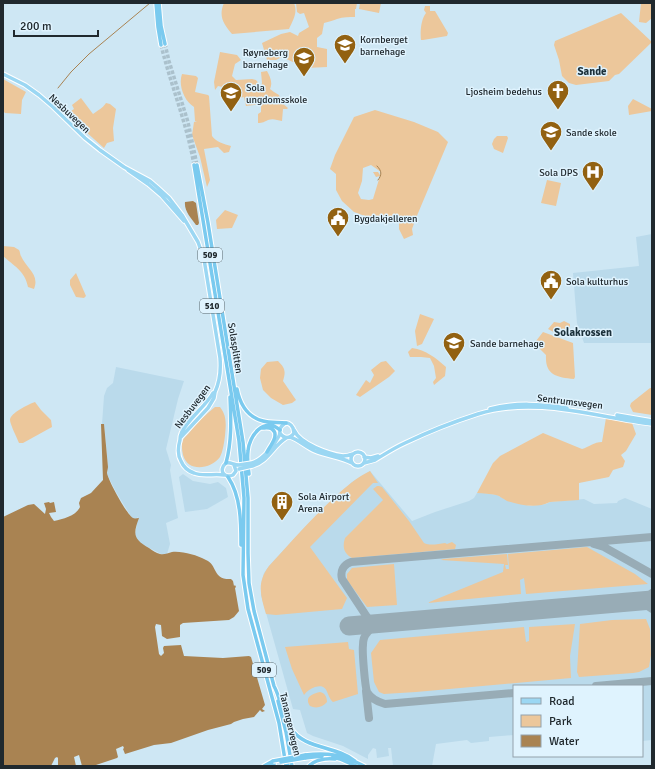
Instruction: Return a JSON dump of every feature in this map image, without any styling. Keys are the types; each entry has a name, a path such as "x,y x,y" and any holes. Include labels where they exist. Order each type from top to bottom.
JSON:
{"highway":[{"path":"156,3 158,27 163,45 159,3"},
{"name":"Solasplitten","path":"243,564 244,498 241,460 196,165 206,209 243,442 248,485"},
{"name":"509","path":"232,373 240,402 248,413 265,422 286,423"},
{"name":"509","path":"226,463 231,429 229,378"},
{"path":"259,429 268,424 274,426 280,432"},
{"path":"259,429 267,427 274,432 274,439 267,452"},
{"name":"509","path":"259,429 253,436 248,450 249,584 254,612 274,686 286,720 290,728 297,736 313,745 340,752 349,757 355,764"},
{"name":"509","path":"226,476 232,484 238,503 243,564"},
{"name":"Tanangervegen","path":"243,564 244,586 248,609 280,730 287,766"},
{"name":"Tanangervegen","path":"274,686 286,732 292,766"},
{"name":"509","path":"264,766 274,762 317,754 341,756 355,764"},
{"name":"509","path":"305,757 327,756 364,766"},
{"name":"509","path":"309,766 314,762 323,759 346,761"},
{"name":"509","path":"268,766 274,762"}],"main road":[{"name":"Nesbuvegen","path":"3,74 25,85 39,95 92,145 124,167 150,181 164,193 179,211 198,242 206,267 221,363 220,376 215,392 185,426 180,435 178,454 185,468 193,473 209,475"},
{"name":"Sentrumsvegen","path":"364,463 375,460 406,443 451,424 500,406 533,404 652,421"},
{"name":"Sentrumsvegen","path":"486,412 520,407 546,408 596,414 652,424"},
{"path":"252,464 260,459 276,442 282,426 286,423 290,424 294,428 295,434 300,438 319,449 343,456 358,452 363,454 365,461 362,465 354,466 346,460 313,450 295,439 283,437 280,432"},
{"path":"209,475 222,468 224,464 230,462 237,467 258,463 265,459 279,443 292,435 294,430"},
{"path":"352,463 351,459 353,454"},
{"name":"Sentrumsvegen","path":"364,456 371,458 381,456"},
{"path":"222,468 222,471 226,476 233,475 237,467"},
{"name":"510","path":"209,475 220,474 226,476"}],"shaded area":[{"path":"652,234 652,378 651,343 584,343 577,323 573,273 639,266 636,237"},
{"path":"116,367 184,381 166,449 171,465 170,470 178,518 166,523 170,544 167,554 161,554 137,540 135,535 138,517 135,519 132,518 107,474 108,467 105,433 104,424 102,424 104,396 107,388 113,383"},
{"path":"370,471 412,521 469,501 474,498 477,493 497,495 506,500 530,506 550,502 584,499 594,504 617,503 625,498 652,509 652,740 643,741 643,685 513,685 513,735 489,737 489,741 471,743 467,740 436,744 432,766 393,766 391,748 388,748 389,756 377,758 376,749 373,748 368,755 368,759 343,746 307,733 300,710 293,709 261,595 261,584 264,573 269,566 304,528 352,482"},
{"path":"183,474 193,481 210,484 218,482 226,488 228,497 207,509 185,512 179,477"}],"green space":[{"path":"224,3 294,3 295,13 289,29 232,34 223,20 222,8"},
{"path":"296,3 357,3 355,17 342,18 324,23 322,34 317,38 317,47 327,49 327,67 306,68 282,57 276,60 267,60 262,43 281,34 290,32 298,36 299,33 309,27 304,13 300,14 297,12"},
{"path":"360,3 381,3 379,13 359,9"},
{"path":"641,3 652,3 652,18 646,23 639,22"},
{"path":"425,6 430,6 430,11 435,11 448,33 447,36 421,40 421,26 426,13 424,10"},
{"path":"621,13 652,42 619,74 615,75 609,81 576,85 569,83 562,76 554,45 555,41"},
{"path":"220,52 237,55 241,60 235,64 232,76 236,80 252,79 256,80 261,86 261,72 267,71 271,82 270,89 279,95 282,103 288,108 283,109 282,121 272,119 258,123 258,114 261,112 261,104 246,106 244,97 240,98 236,90 218,86 215,90 214,82"},
{"path":"182,74 196,76 198,78 195,92 209,96 212,136 223,144 231,146 229,152 224,153 218,147 204,149 210,180 207,187 200,157 192,135 194,122 197,121 195,121 194,107 187,101 181,88"},
{"path":"3,79 26,92 22,100 21,114 5,113 3,111"},
{"path":"81,98 93,114 106,103 110,104 116,109 113,128 114,141 107,143 104,148 75,122 68,113 74,109 72,105"},
{"path":"633,99 652,109 652,111 629,115 628,106"},
{"path":"375,110 414,122 438,132 448,142 416,218 412,229 413,235 404,239 399,229 399,223 381,222 354,212 342,201 336,190 336,174 330,169 335,155 354,117","holes":["371,165 381,172 380,175 378,172 373,172 376,177 380,176 373,199 361,199 358,193 362,181 363,168"]},
{"path":"497,136 507,136 508,138 503,153 494,149 492,144"},
{"path":"547,180 561,183 556,206 541,203"},
{"path":"225,210 238,215 232,228 217,229 216,220"},
{"path":"3,246 14,247 19,250 23,260 34,275 34,289 28,287 27,281 22,273 3,256"},
{"path":"76,273 86,296 84,298 76,297 70,285 70,280"},
{"path":"420,314 434,319 422,344 417,346 415,331"},
{"path":"564,321 570,324 570,327 559,335 548,329 554,322 560,323"},
{"path":"543,332 573,343 574,379 557,376 547,367 546,355 536,345 536,341"},
{"path":"412,348 435,358 446,367 445,376 434,385 433,382 436,378 434,366 430,358 410,357 408,352"},
{"path":"278,361 284,370 283,381 296,400 292,403 283,405 271,398 263,390 260,378 261,369 267,362"},
{"path":"386,361 395,371 389,377 360,397 356,395 366,380 370,383 374,375 371,370 381,362"},
{"path":"652,388 652,415 633,412 630,406 631,403"},
{"path":"35,402 51,420 52,427 23,443 19,443 11,425 11,417 20,409"},
{"path":"215,407 220,407 226,420 222,452 220,457 211,464 195,467 186,461 183,455 183,440 198,422"},
{"path":"606,418 632,423 636,434 626,451 621,455 625,461 623,467 613,470 609,477 579,483 579,500 550,502 528,506 507,501 496,495 477,493 493,463 500,456 543,433 582,449 602,442"},
{"path":"370,471 378,483 373,483 310,547 347,598 342,609 276,615 266,614 261,596 261,584 262,578 269,566 329,502 353,481"},
{"path":"377,486 382,487 424,543 447,544 452,542 456,545 455,549 352,558 349,556 344,550 345,538 383,500 373,489"},
{"path":"587,547 635,574 648,584 526,594 524,578 520,580 521,594 427,603 503,572 504,564 441,560 443,559 507,554 508,565 505,565 506,569 509,569 508,554"},
{"path":"394,564 397,605 367,607 347,580 347,574 352,568"},
{"path":"646,619 650,629 651,655 649,667 633,673 579,677 577,672 580,624 612,620"},
{"path":"575,624 570,656 571,678 384,694 379,692 374,682 371,653 380,640 524,627 526,642 529,641 529,627"},
{"path":"348,642 349,649 354,650 358,694 333,702 325,688 320,686 310,689 304,695 292,669 285,647"},
{"path":"320,692 327,698 327,702 319,707 310,706 308,703 308,698"}],"water":[{"path":"193,201 196,203 198,225 196,225 188,214 185,205 185,202"},
{"path":"101,424 104,424 108,477 118,497 130,515 133,518 139,518 135,532 137,539 144,545 160,554 181,552 206,560 210,562 218,575 225,579 231,579 236,587 239,611 229,620 183,623 180,625 180,637 167,639 162,636 161,625 156,624 155,627 159,654 161,656 164,653 164,646 181,645 184,656 223,658 251,657 265,705 262,709 265,711 262,712 260,710 254,717 243,719 171,743 154,745 125,754 123,746 116,749 117,758 93,766 82,766 79,755 74,757 76,766 58,766 57,757 51,766 3,766 3,517 28,505 34,504 45,514 46,509 44,503 49,502 54,502 56,512 49,513 54,521 69,517 76,513 80,507 79,503 81,498 91,493 103,480"}],"waterway":[{"path":"58,88 89,54 150,3"},
{"path":"377,166 381,173 378,180"}],"taxiway":[{"path":"379,624 373,622 367,617 342,579 341,573 348,563 652,537"},
{"path":"594,544 604,547 652,574"},
{"path":"643,601 652,593"},
{"path":"634,602 643,603 652,609"},
{"path":"379,624 371,628 363,640 363,661 367,692 377,701 385,704 513,693"},
{"path":"607,685 652,681"},
{"path":"366,691 369,718"}],"runway":[{"path":"349,626 652,600"}],"tunnel":[{"path":"165,44 188,122 197,165"},
{"path":"161,45 187,135 194,165"}],"place":[{"name":"Kornberget barnehage","path":"345,64"},
{"name":"Røyneberg barnehage","path":"304,78"},
{"name":"Ljosheim bedehus","path":"558,110"},
{"name":"Sola ungdomsskole","path":"231,112"},
{"name":"Sande skole","path":"551,152"},
{"name":"Sola DPS","path":"593,192"},
{"name":"Bygdakjelleren","path":"338,238"},
{"name":"Sola kulturhus","path":"551,300"},
{"name":"Sande barnehage","path":"454,362"},
{"name":"Sola Airport Arena","path":"282,522"}],"district":[{"name":"Sande","path":"592,71"},
{"name":"Solakrossen","path":"583,332"}]}
